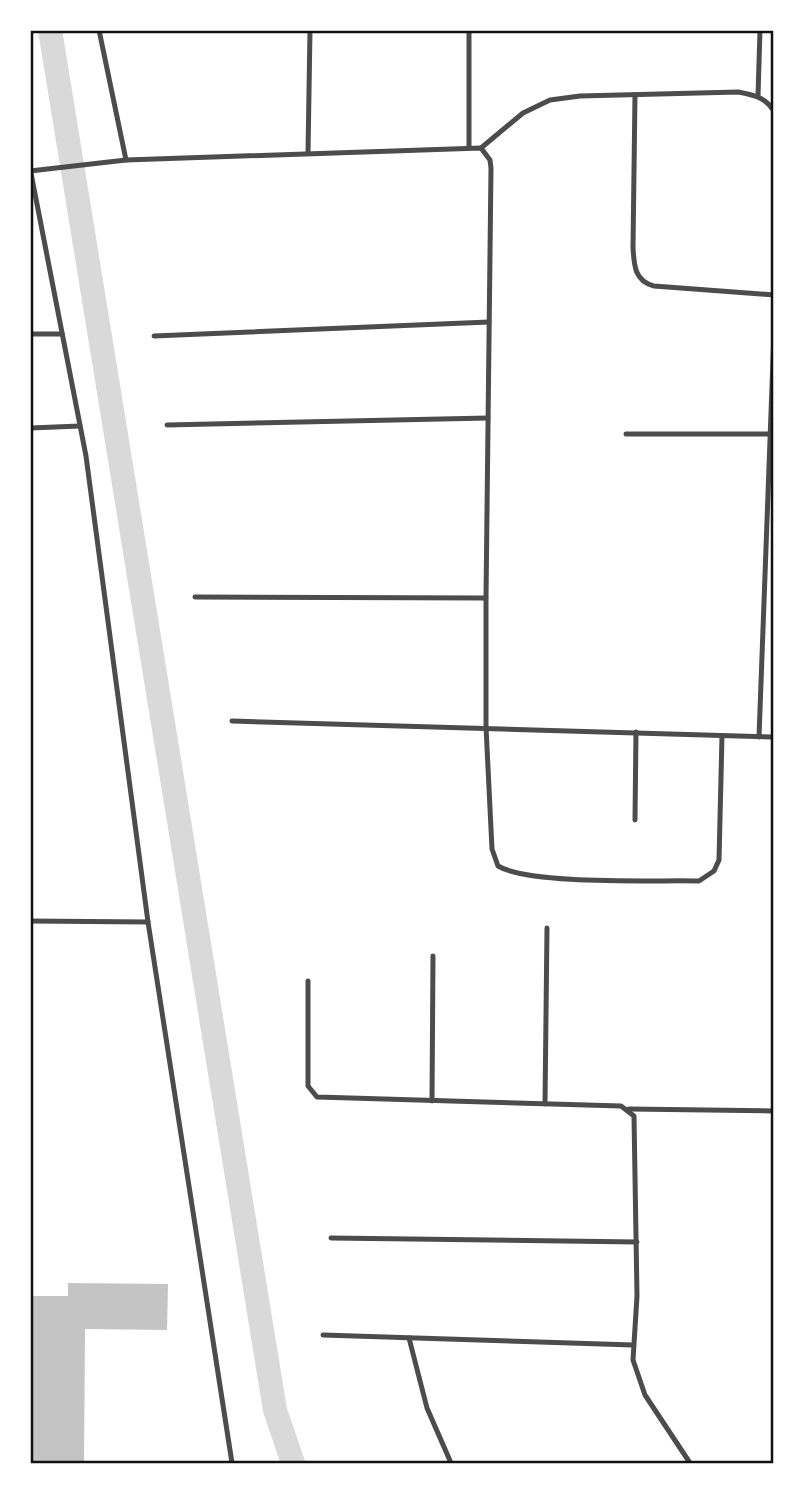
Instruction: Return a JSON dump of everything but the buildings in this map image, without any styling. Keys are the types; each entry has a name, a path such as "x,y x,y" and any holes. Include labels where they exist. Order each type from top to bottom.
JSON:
{"lane":[{"path":"99,30 126,160"},
{"path":"308,153 310,30"},
{"path":"469,30 469,147"},
{"path":"758,96 760,30"},
{"path":"232,1463 148,922 80,426 30,169 126,160 481,148 537,104 580,96 738,92 758,96 769,102 774,111"},
{"path":"635,95 633,247 634,268 640,280 654,286 774,295"},
{"path":"481,148 490,160 491,168 486,727 495,861 503,869 516,874 699,881 707,879 719,860 723,736"},
{"path":"154,336 489,323"},
{"path":"759,737 774,332"},
{"path":"30,334 62,334"},
{"path":"167,425 488,418"},
{"path":"30,428 80,426"},
{"path":"626,434 772,434"},
{"path":"195,597 486,598"},
{"path":"232,721 774,737"},
{"path":"635,820 636,732"},
{"path":"30,920 148,922"},
{"path":"545,1104 547,929"},
{"path":"432,1101 433,956"},
{"path":"308,981 308,1086 313,1095 621,1106 629,1109 774,1111"},
{"path":"629,1109 636,1124 637,1242 633,1345 638,1380 690,1463"},
{"path":"331,1238 637,1242"},
{"path":"323,1335 633,1345"},
{"path":"409,1338 427,1408 451,1463"}],"waterway":[{"path":"50,30 275,1410 293,1463"}]}
